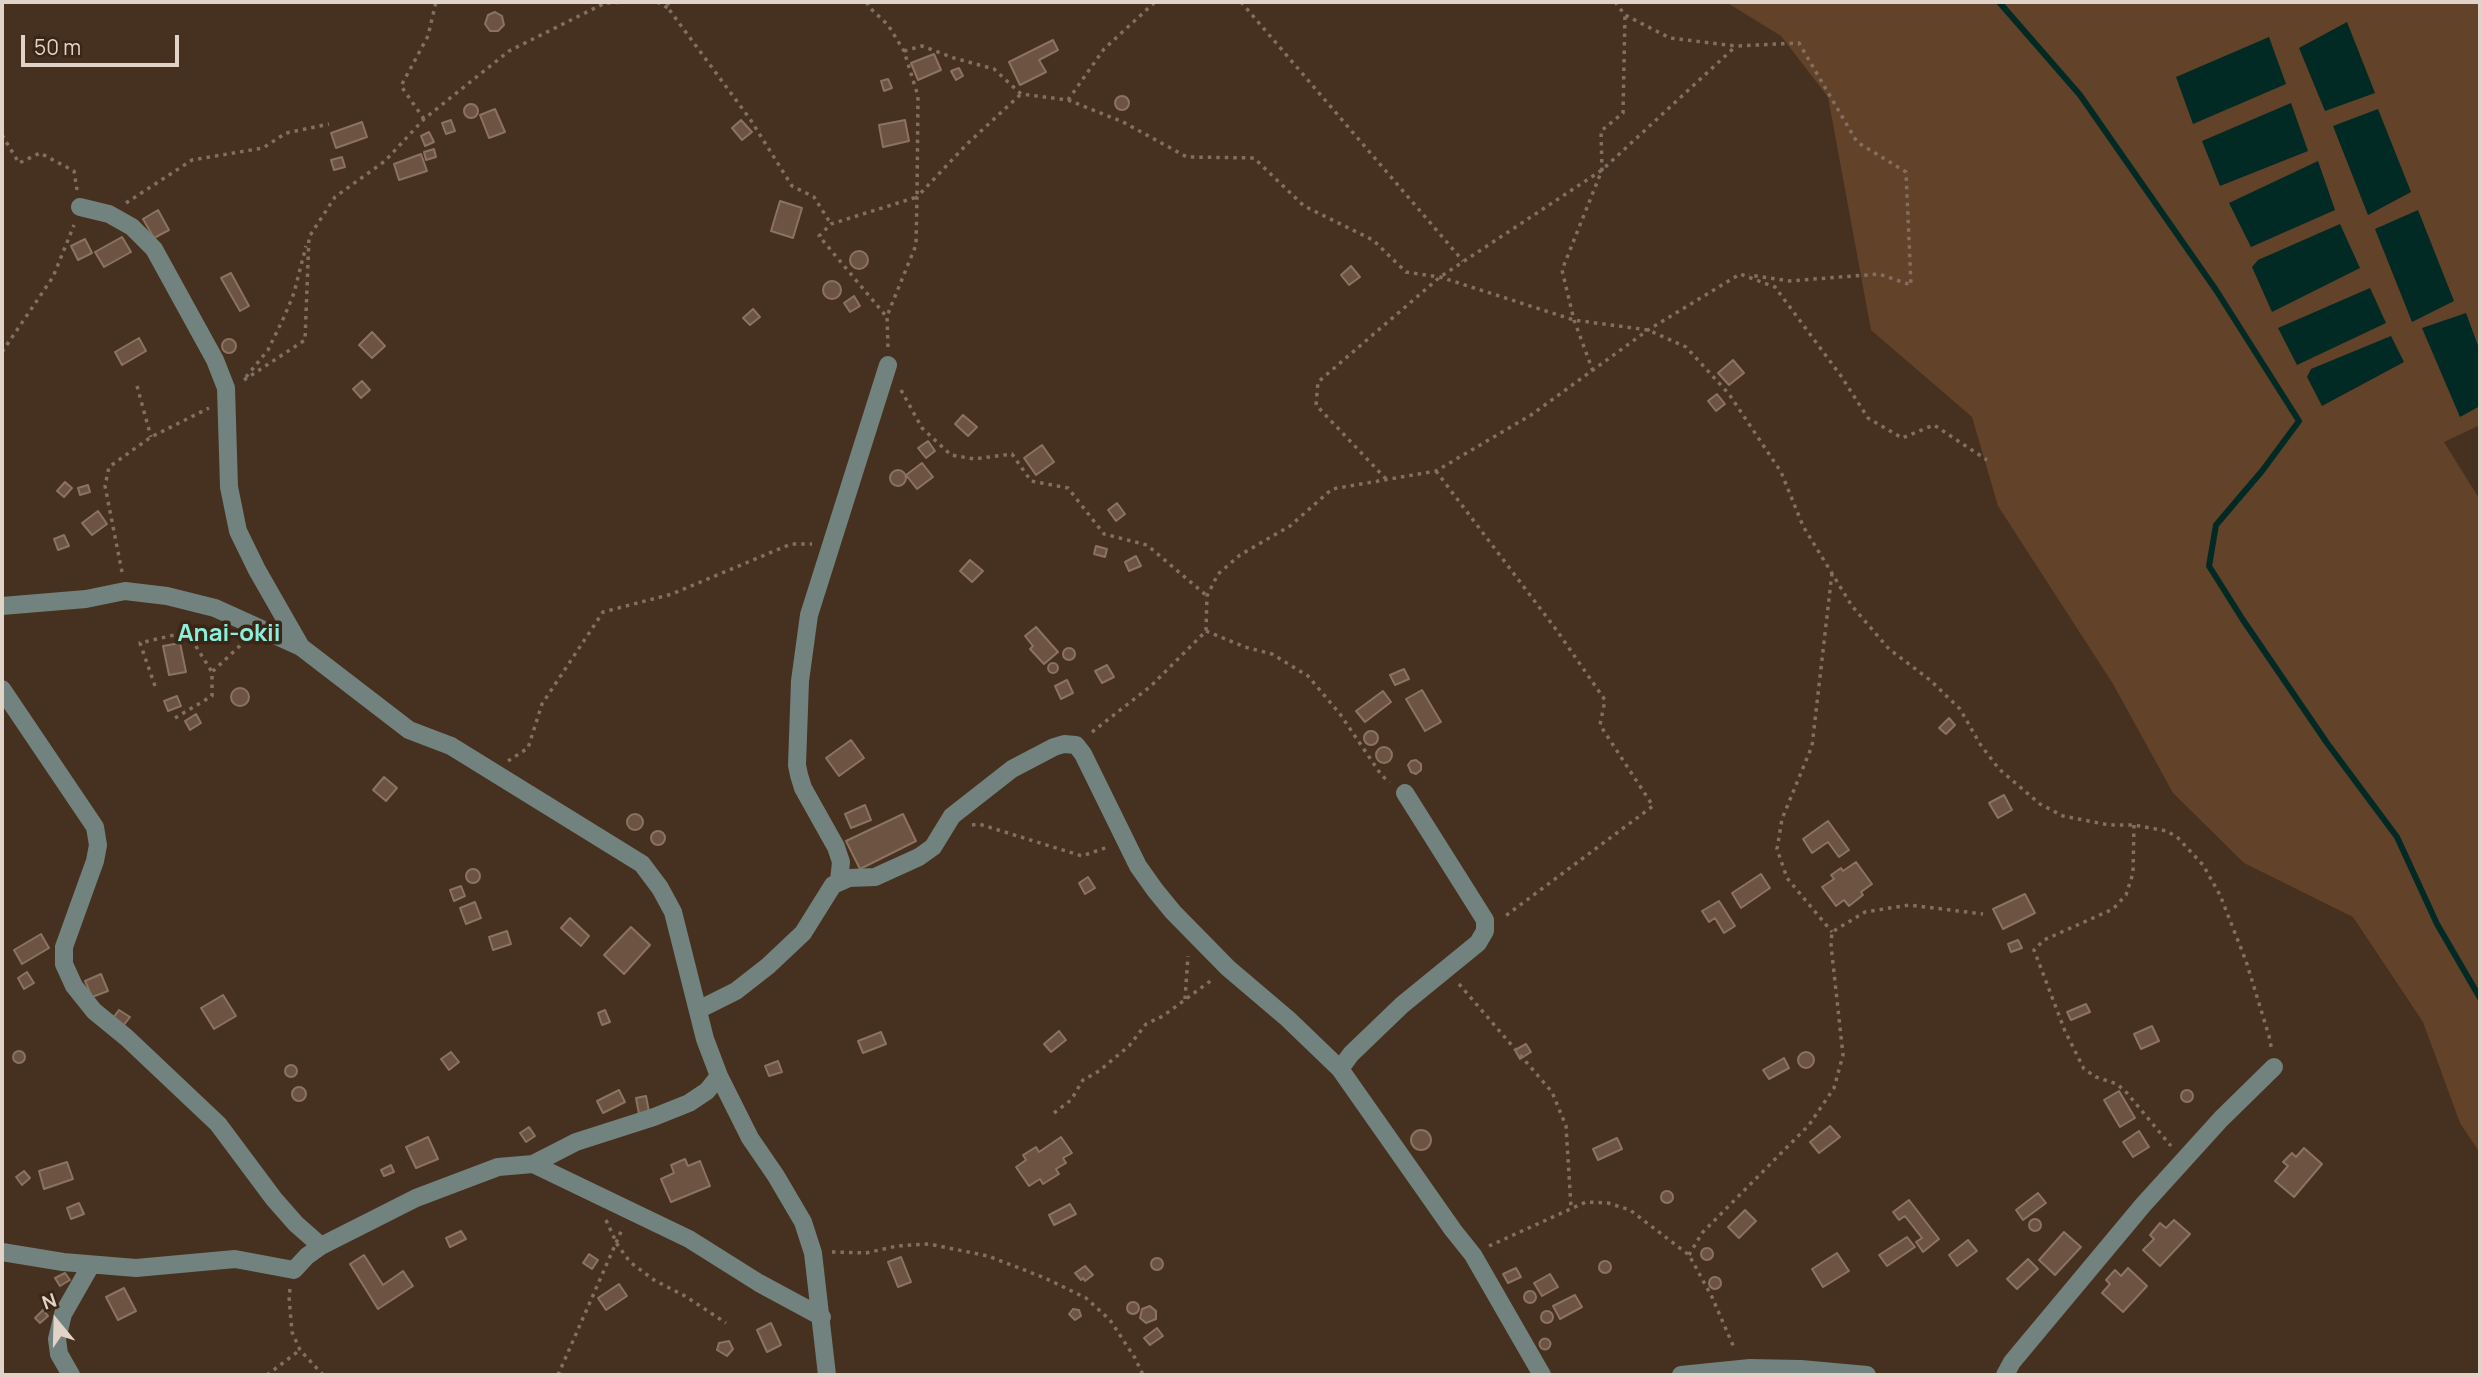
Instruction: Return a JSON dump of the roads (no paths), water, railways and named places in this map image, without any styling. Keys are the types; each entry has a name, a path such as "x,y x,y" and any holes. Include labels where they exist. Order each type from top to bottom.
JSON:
{"street":[{"path":"80,207 109,214 132,227 154,249 215,360 226,388 229,487 238,531 301,647"},
{"path":"839,881 841,862 836,847 803,788 797,765 800,681 810,615 888,365"},
{"path":"2,606 86,599 125,591 167,596 215,608 301,647 409,730 451,746 642,864 660,888 673,912 705,1039 719,1076 750,1138 803,1222 813,1254 827,1375"},
{"path":"2,689 95,827 98,845 95,861 64,947 64,964 74,986 94,1011 127,1038 218,1124 274,1199 296,1224 321,1246"},
{"path":"698,1010 736,990 768,966 803,933 829,890 839,881 849,877 875,877 919,857 933,847 952,816 1012,769 1054,747 1076,745 1083,754 1138,866 1155,890 1228,968 1288,1019 1340,1069 1473,1255 1542,1375"},
{"path":"1340,1069 1351,1054 1402,1005 1478,943 1485,931 1485,920 1405,793"},
{"path":"2005,1375 2012,1362 2076,1285 2183,1161 2274,1067"},
{"path":"2,1252 91,1265 136,1268 235,1259 294,1270 321,1246 416,1198 498,1167 533,1164 576,1142 689,1103 707,1091 719,1076"},
{"path":"533,1164 708,1249 759,1283 821,1317"},
{"path":"71,1375 59,1354 57,1339 63,1314 91,1265"},
{"path":"1681,1375 1741,1368 1801,1369 1867,1375"}],"water":[{"path":"2347,22 2375,93 2325,111 2299,48"},
{"path":"2269,37 2286,84 2193,124 2176,77"},
{"path":"2291,103 2308,151 2220,186 2202,141"},
{"path":"2378,109 2411,192 2368,215 2333,126"},
{"path":"2318,161 2335,210 2251,247 2229,203"},
{"path":"2418,210 2454,301 2412,322 2375,229"},
{"path":"2340,224 2360,268 2272,312 2252,267 2258,260"},
{"path":"2370,288 2386,323 2297,365 2278,328"},
{"path":"2466,313 2480,351 2480,406 2460,417 2422,328"},
{"path":"2391,336 2404,362 2322,406 2307,377 2311,369"}],"waterway":[{"path":"1999,2 2080,95 2216,290 2299,421 2262,471 2216,525 2209,566 2327,743 2397,837 2437,924 2480,998"}],"district":[{"name":"Anai-okii","path":"229,634"}]}
